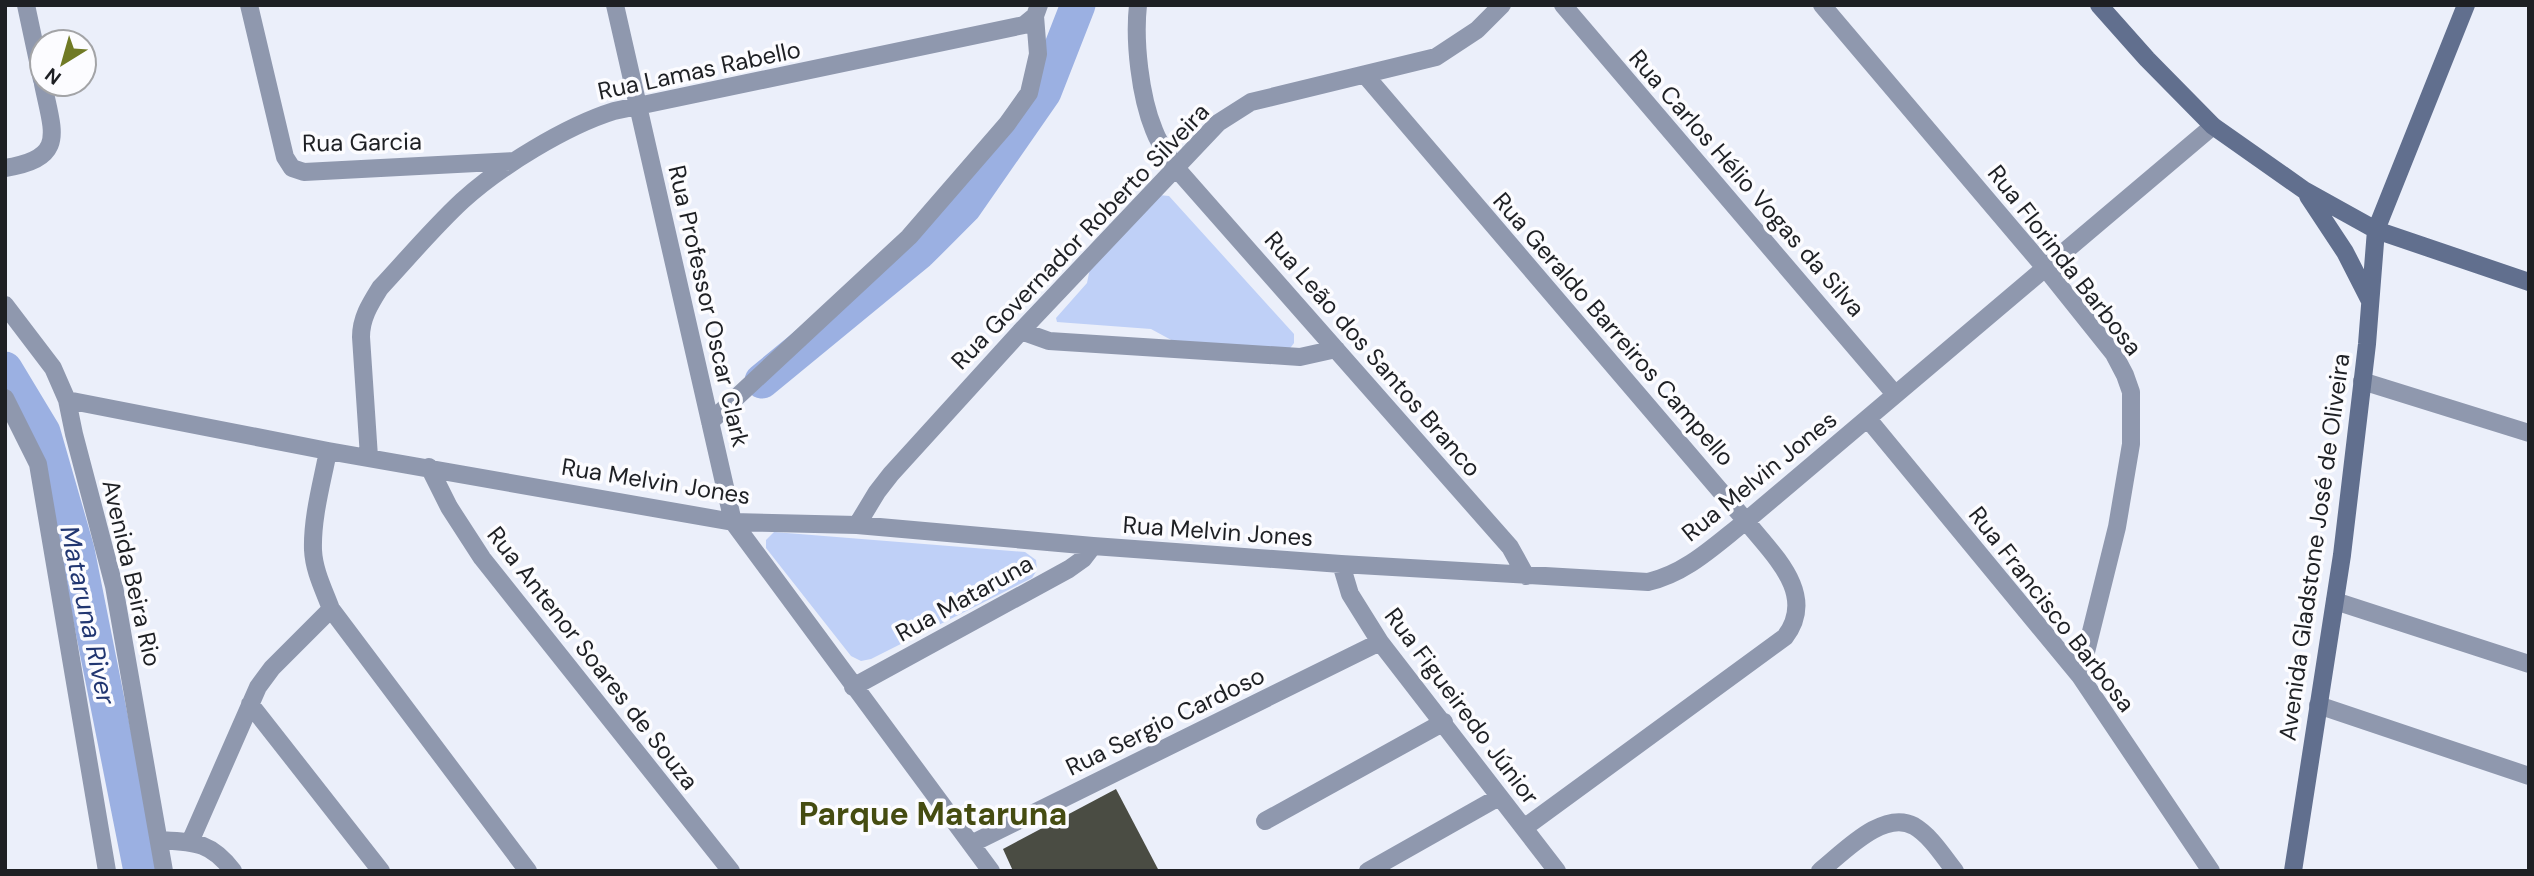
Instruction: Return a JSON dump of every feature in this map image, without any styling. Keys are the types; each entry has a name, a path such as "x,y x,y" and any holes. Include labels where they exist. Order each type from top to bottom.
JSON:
{"main road":[{"path":"2099,5 2213,126 2304,190 2376,230 2529,282"},
{"name":"Avenida Gladstone José de Oliveira","path":"2293,871 2335,601 2362,381 2376,230 2466,5"},
{"path":"2304,190 2339,240 2370,302"}],"street":[{"path":"26,5 31,28"},
{"name":"Rua Garcia","path":"249,5 285,157 292,169 304,172 518,161"},
{"name":"Rua Professor Oscar Clark","path":"615,5 733,522 991,871"},
{"name":"Rua Leão dos Santos Branco","path":"1138,5 1135,28 1147,109 1157,137 1176,168 1510,547 1526,576"},
{"name":"Rua Governador Roberto Silveira","path":"857,525 891,474 1021,331 1218,123 1251,102 1436,57 1477,30 1503,5"},
{"name":"Rua Carlos Hélio Vogas da Silva","path":"1563,5 1895,393"},
{"name":"Rua Florinda Barbosa","path":"1822,5 2046,269 2114,354 2131,391 2131,444 2117,527 2080,676"},
{"path":"710,422 909,237 1007,124 1029,93 1038,54 1037,11"},
{"name":"Rua Lamas Rabello","path":"369,457 360,337 370,304 380,288 461,202 518,161 565,131 591,118 614,111 1024,25 1037,11"},
{"name":"Rua Geraldo Barreiros Campello","path":"1365,75 1746,521 1789,576 1796,595 1798,613 1794,625 1785,637 1524,828"},
{"path":"5,169 37,160 45,153 51,141 52,130 45,98"},
{"name":"Rua Melvin Jones","path":"67,400 328,451 733,522 857,525 1093,546 1632,583 1668,577 1685,569 1868,419 1895,393 2046,269 2213,126"},
{"name":"Avenida Beira Rio","path":"5,306 53,368 67,400 114,586 164,871"},
{"path":"1021,331 1049,341 1300,357 1336,349"},
{"path":"2362,381 2529,433"},
{"path":"5,398 38,464 107,871"},
{"name":"Rua Francisco Barbosa","path":"1868,419 2080,676 2211,871"},
{"path":"328,451 315,522 313,552 331,609 528,871"},
{"name":"Rua Antenor Soares de Souza","path":"429,467 465,535 482,558 731,871"},
{"name":"Rua Mataruna","path":"853,687 1069,569 1083,559 1093,546"},
{"name":"Rua Figueiredo Júnior","path":"1341,564 1350,594 1380,642 1557,871"},
{"path":"2335,601 2529,664"},
{"path":"190,842 258,688 272,668 331,609"},
{"name":"Rua Sergio Cardoso","path":"971,844 1380,642"},
{"path":"250,704 381,871"},
{"path":"2318,705 2529,776"},
{"path":"1265,821 1444,722"},
{"path":"1368,871 1499,797"},
{"path":"1820,871 1873,830 1894,821 1915,827 1929,839 1955,871"},
{"path":"160,840 190,842 214,850 233,871"}],"shaded area":[{"path":"1159,195 1169,196 1294,334 1294,343 1288,351 1175,342 1151,329 1057,322 1056,318 1087,283 1090,268"},
{"path":"774,532 1025,552 1036,560 1037,570 1032,578 871,659 861,661 851,656 766,548 766,540"}],"building":[{"path":"1116,789 1159,871 1013,871 1003,849"}],"waterway":[{"path":"762,381 919,252 964,207 1044,92 1078,5"},
{"name":"Mataruna River","path":"5,369 43,432 77,550 141,871"}],"district":[{"name":"Parque Mataruna","path":"933,814"}]}
